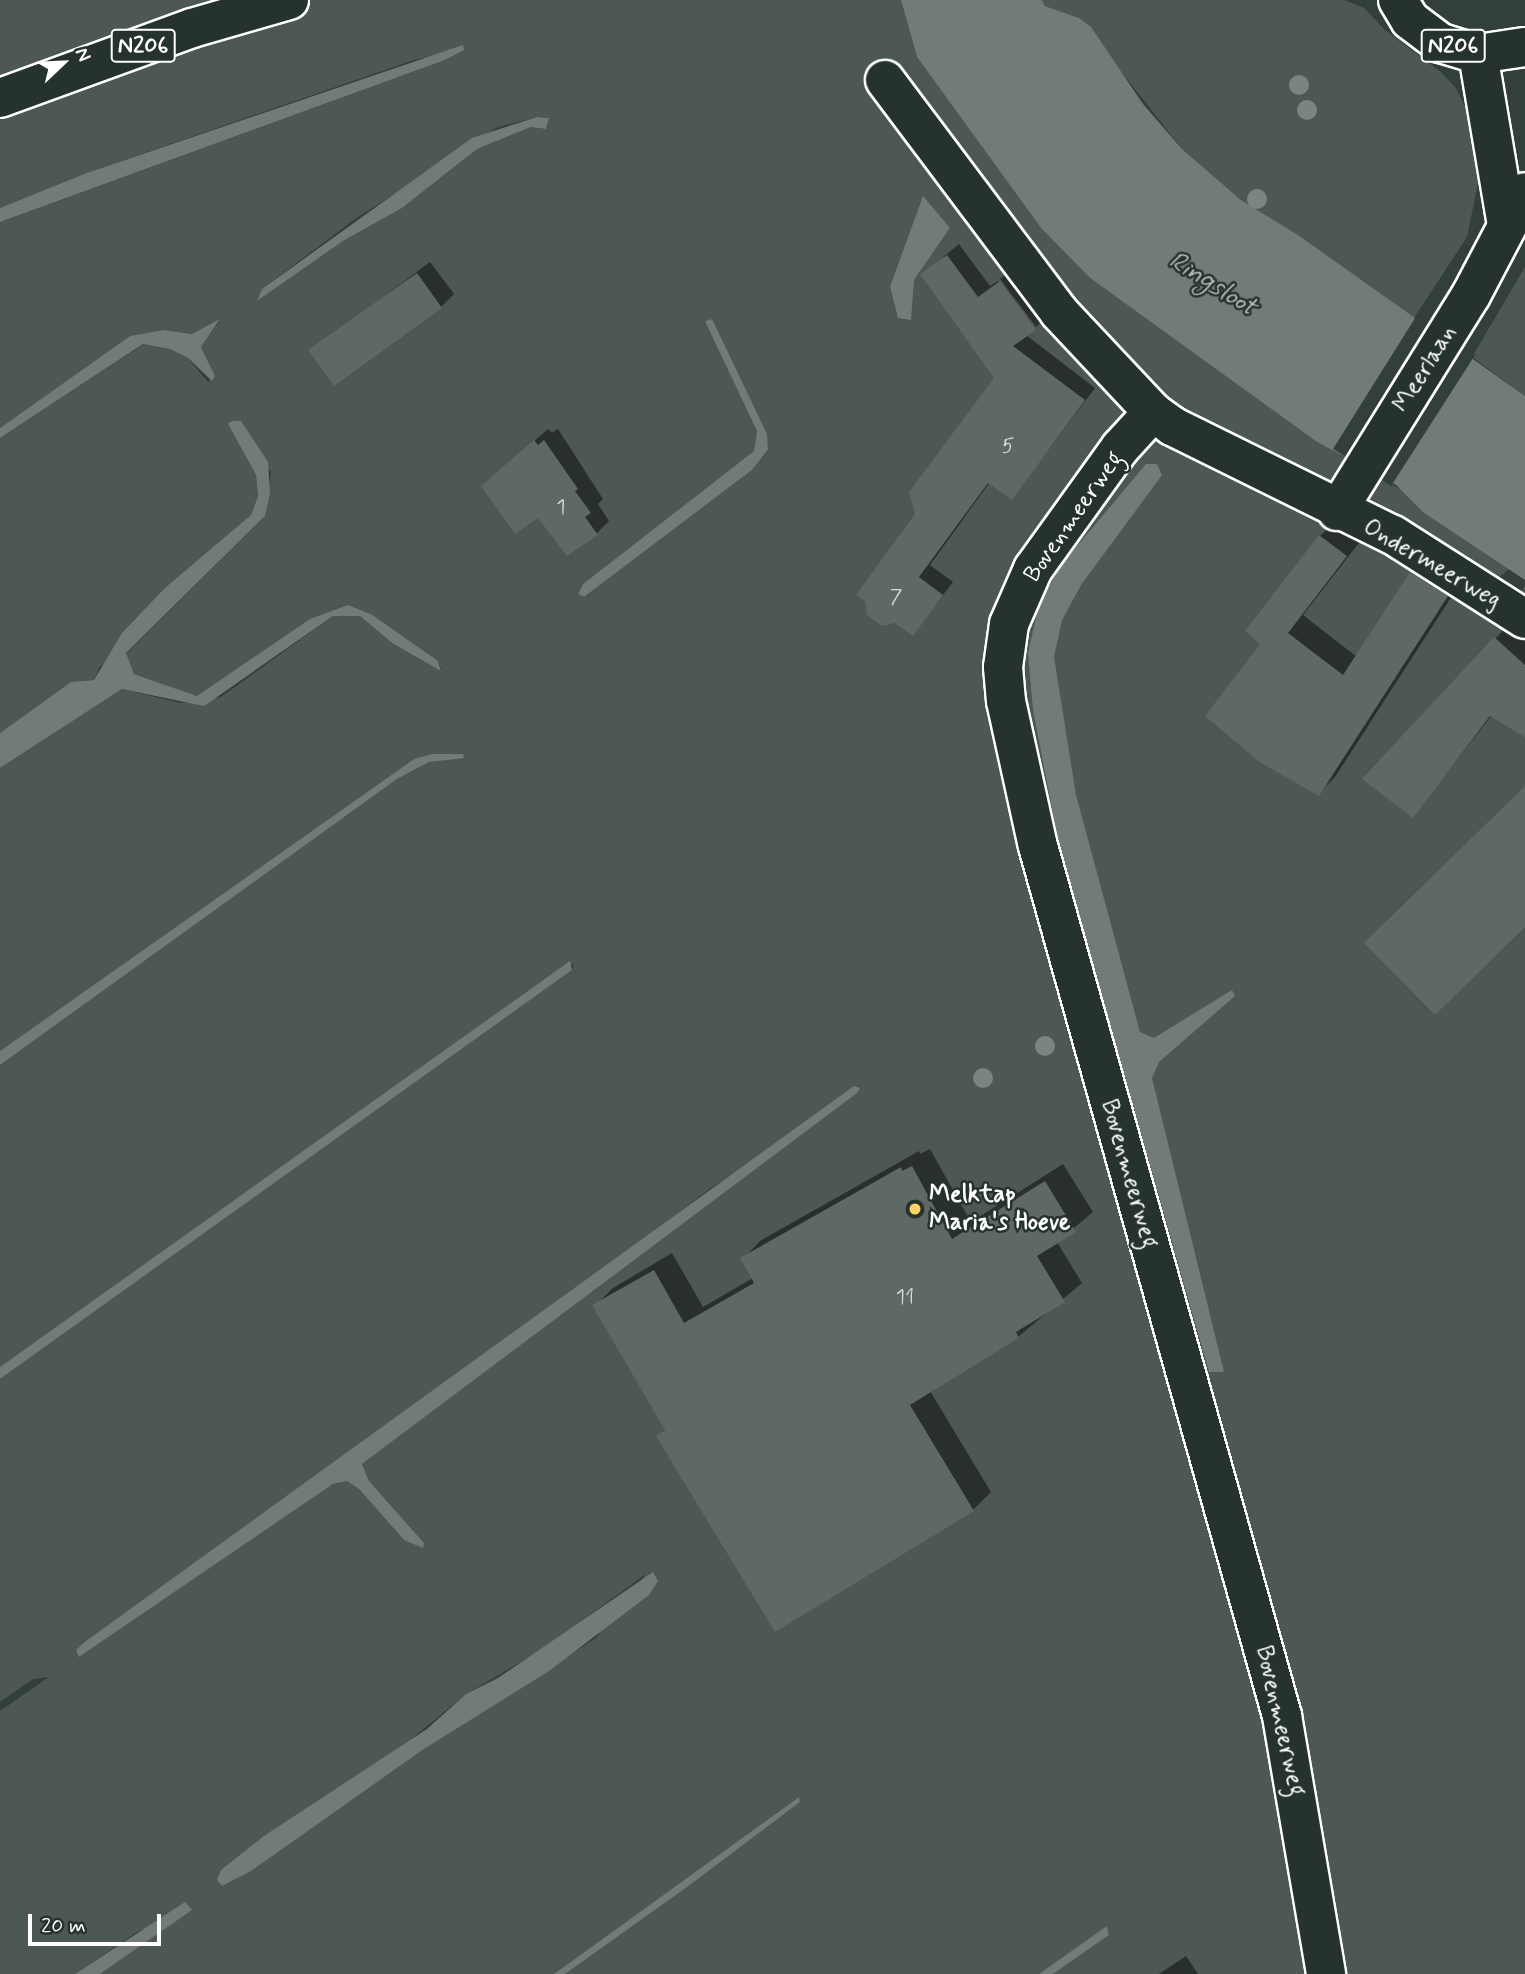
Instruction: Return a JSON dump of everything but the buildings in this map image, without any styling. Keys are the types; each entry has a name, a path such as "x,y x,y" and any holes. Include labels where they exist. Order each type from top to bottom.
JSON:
{"street":[{"name":"N206","path":"0,98 192,28 289,0"},
{"name":"N206","path":"1398,0 1410,20 1441,43 1478,54 1525,47"},
{"path":"1478,54 1507,225"},
{"path":"885,80 1059,312 1153,412 1172,426 1337,511"},
{"name":"Meerlaan","path":"1337,511 1498,250 1507,225 1525,192"},
{"name":"Bovenmeerweg","path":"1153,412 1120,448 1033,569 1009,624 1003,667 1006,701 1038,846 1282,1716 1326,1974"},
{"name":"Ondermeerweg","path":"1337,511 1394,535 1525,620"}],"shaded area":[{"path":"0,0 901,0 917,57 1041,228 1090,278 1317,442 1408,494 1424,513 1509,569 1498,578 1520,594 1525,585 1525,1974 1053,1974 1109,1935 1107,1927 1039,1974 565,1974 800,1802 799,1797 554,1974 100,1974 191,1910 137,1932 75,1974 0,1974 0,1711 49,1677 33,1679 0,1702 0,1379 572,970 574,963 0,1367 0,1065 397,779 429,762 464,757 414,759 0,1051 0,768 122,689 181,703 221,697 333,616 360,616 392,643 442,671 438,661 371,614 348,605 197,696 134,674 126,654 265,516 271,472 228,424 256,475 258,496 251,515 99,668 94,680 71,682 0,733 0,438 144,344 170,349 188,358 208,382 215,376 201,347 220,320 192,334 163,330 130,336 0,428 0,222 445,60 464,50 414,60 84,174 0,208","holes":["537,117 549,118 546,129 531,127 477,149 402,208 343,241 258,300 262,289 355,219 498,127","923,197 950,228 914,280 890,285","712,319 768,451 752,470 584,597 578,594 583,584 754,451 757,431 706,321","856,1093 362,1464 369,1481 424,1543 404,1540 359,1489 347,1481 333,1484 79,1657 86,1641 583,1286 708,1190","646,1574 596,1638 424,1749 251,1871 466,1694 541,1650"]},
{"path":"1042,0 1344,0 1364,8 1385,30 1441,72 1456,88 1474,125 1479,178 1467,237 1414,318 1298,235 1241,200 1182,149 1079,18 1045,6"},
{"path":"1525,267 1525,396 1472,357"}],"water":[{"name":"Ringsloot","path":"901,0 1042,0 1045,6 1079,18 1091,27 1143,104 1182,149 1241,200 1298,235 1525,396 1525,580 1424,513 1396,485 1317,442 1090,278 1041,228 917,57"},
{"path":"463,45 464,50 445,60 0,222 0,208 84,174"},
{"path":"537,117 549,118 546,129 531,127 477,149 402,208 343,241 257,301 262,289 472,138"},
{"path":"923,196 950,228 914,280 911,320 898,318 890,286"},
{"path":"220,319 201,347 215,376 212,381 188,358 170,349 143,344 0,438 0,428 130,336 163,330 192,334"},
{"path":"712,319 767,434 768,450 752,470 584,597 578,594 583,584 754,451 757,431 705,321"},
{"path":"241,421 268,462 270,493 265,516 126,653 134,674 197,696 310,619 348,605 371,614 438,661 441,671 392,643 360,616 333,616 204,706 122,689 0,768 0,733 71,682 94,680 122,633 165,588 251,515 258,496 256,475 228,424"},
{"path":"1146,464 1157,464 1162,475 1081,585 1062,620 1054,657 1076,795 1140,1032 1154,1038 1232,990 1235,996 1159,1062 1152,1078 1224,1372 1209,1372 1059,845 1033,710 1028,653 1039,604 1062,564"},
{"path":"433,754 463,754 464,758 429,762 397,779 0,1065 0,1051 414,759"},
{"path":"570,961 572,970 0,1379 0,1367"},
{"path":"854,1086 860,1088 857,1093 362,1464 369,1481 424,1543 423,1548 404,1540 359,1489 347,1481 333,1484 79,1657 76,1650 86,1641"},
{"path":"653,1572 658,1581 649,1595 549,1671 424,1749 251,1871 222,1886 217,1880 221,1870 264,1836 427,1729 466,1694 498,1678"},
{"path":"799,1797 800,1802 691,1884 565,1974 554,1974"},
{"path":"185,1902 192,1910 100,1974 75,1974"},
{"path":"1107,1926 1109,1935 1053,1974 1039,1974"}],"pier":[{"path":"1417,315 1475,355 1391,486 1333,449"}],"place":[{"name":"Melktap Maria's Hoeve","path":"915,1209"}]}
